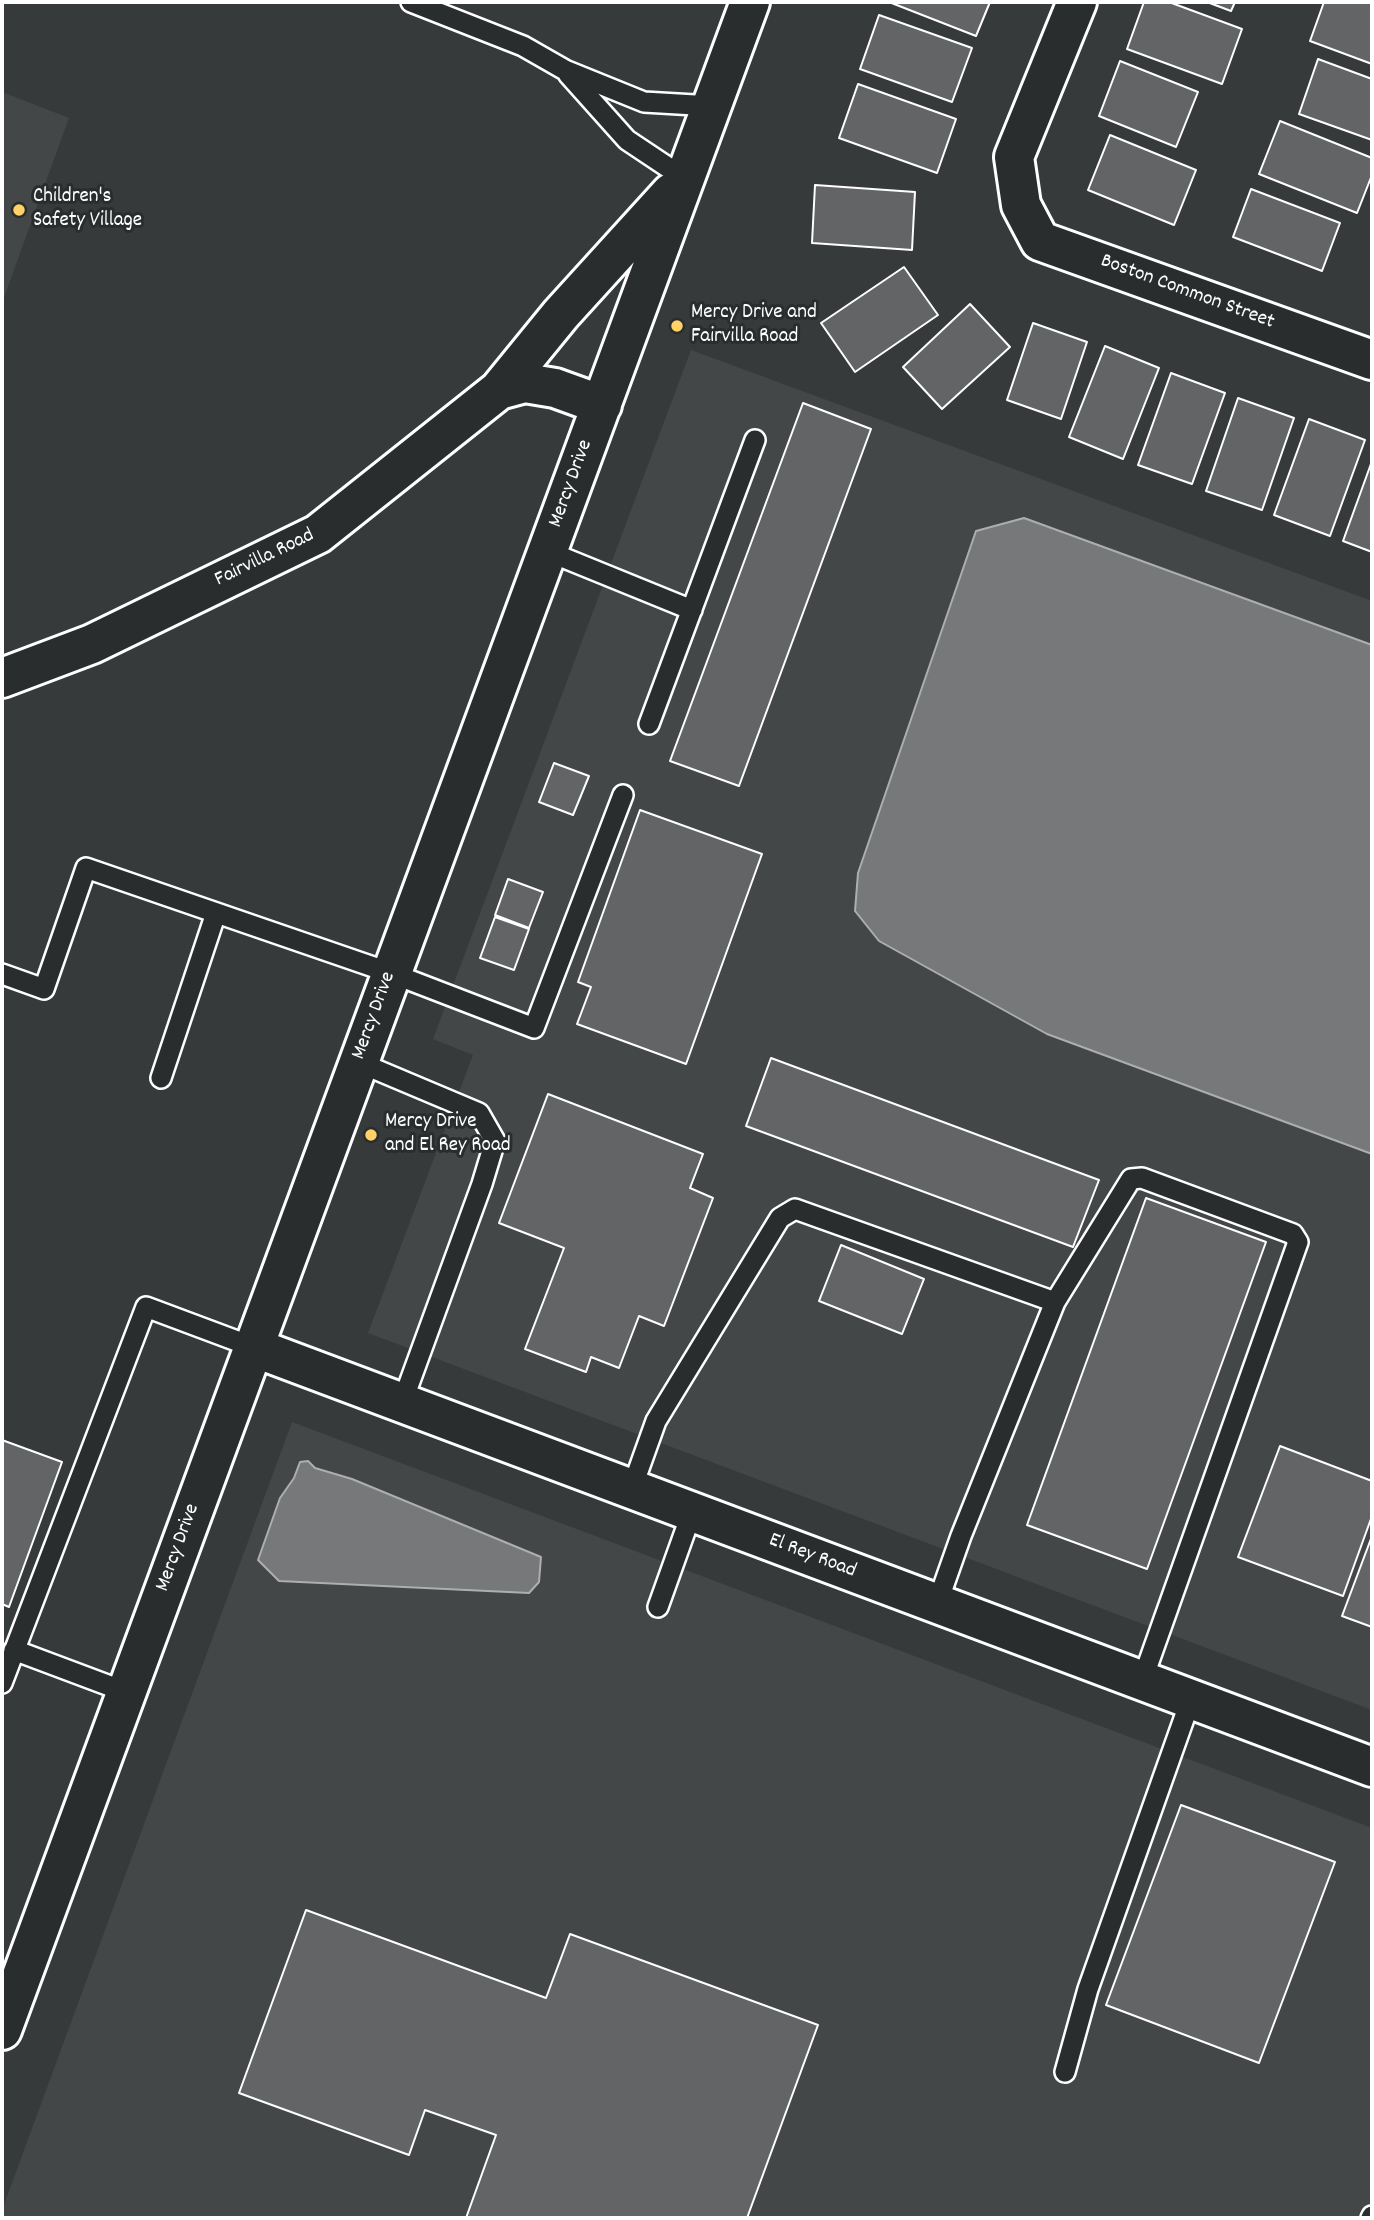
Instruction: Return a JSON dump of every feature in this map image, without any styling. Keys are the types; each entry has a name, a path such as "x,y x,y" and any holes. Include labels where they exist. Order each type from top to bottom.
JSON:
{"street":[{"name":"Mercy Drive","path":"2,2030 750,2"},
{"name":"Boston Common Street","path":"1077,2 1014,157 1021,205 1040,241 1370,353"},
{"name":"Fairvilla Road","path":"2,678 92,644 318,534 499,390 561,314 684,178"},
{"name":"Fairvilla Road","path":"499,390 526,383 555,388 602,405"},
{"name":"El Rey Road","path":"253,1347 1372,1768"}],"lane":[{"path":"411,2 523,46 565,70 644,102 712,106"},
{"path":"565,70 627,140 684,178"},
{"path":"649,724 755,440"},
{"path":"547,551 692,610"},
{"path":"2,974 44,989 86,868 391,974 534,1028 623,795"},
{"path":"161,1078 216,913"},
{"path":"358,1062 479,1113 495,1141 482,1184 402,1403"},
{"path":"937,1604 961,1536 1055,1302 1131,1179 1142,1178 1293,1234 1298,1242 1142,1681"},
{"path":"632,1488 656,1421 780,1218 796,1209 1055,1302"},
{"path":"2,1684 146,1307 253,1347"},
{"path":"658,1606 692,1512"},
{"path":"14,1650 126,1692"},
{"path":"1065,2072 1088,1989 1191,1699"}],"shaded area":[{"name":"Children's Safety Village","path":"2,92 69,118 2,303"},
{"path":"691,350 1372,601 1372,1710 368,1333 473,1055 433,1039"},
{"path":"1024,518 1372,645 1372,1154 1047,1034 879,941 855,911 858,873 976,531"},
{"path":"292,1422 1372,1828 1372,2218 2,2218 2,2210"},
{"path":"308,1461 315,1468 352,1479 541,1557 539,1582 529,1593 279,1581 258,1560 280,1498 294,1478 300,1462"}],"building":[{"path":"889,2 990,2 976,36"},
{"path":"1144,2 1169,2 1242,29 1222,84 1127,49"},
{"path":"1207,2 1235,2 1231,11"},
{"path":"1324,2 1372,2 1372,64 1310,41"},
{"path":"879,15 972,48 952,102 860,69"},
{"path":"1318,59 1372,79 1372,140 1299,114"},
{"path":"1120,61 1198,92 1176,147 1099,116"},
{"path":"858,84 956,119 937,173 839,138"},
{"path":"1280,121 1372,158 1372,175 1357,213 1259,174"},
{"path":"1110,135 1196,170 1174,225 1088,190"},
{"path":"815,185 915,192 912,250 812,243"},
{"path":"1251,189 1340,223 1322,271 1233,237"},
{"path":"904,267 938,315 855,372 821,323"},
{"path":"970,304 1010,347 942,409 903,367"},
{"path":"1033,323 1087,342 1061,419 1007,400"},
{"path":"1105,346 1159,368 1123,459 1069,437"},
{"path":"1171,373 1225,393 1192,484 1138,465"},
{"path":"1238,398 1294,418 1262,510 1206,491"},
{"path":"803,403 871,429 739,786 670,761"},
{"path":"1309,419 1365,440 1330,536 1274,515"},
{"path":"1372,461 1372,552 1343,541"},
{"path":"554,763 589,776 573,815 539,802"},
{"path":"640,810 762,854 686,1064 577,1024 591,987 578,982"},
{"path":"508,879 543,892 529,928 495,915"},
{"path":"495,917 529,929 514,970 480,958"},
{"path":"771,1058 1099,1180 1073,1247 746,1126"},
{"path":"548,1094 703,1154 690,1188 713,1198 664,1326 639,1316 619,1368 591,1357 586,1372 525,1349 564,1248 499,1223"},
{"path":"1146,1198 1266,1242 1147,1569 1027,1525"},
{"path":"841,1245 924,1279 902,1334 819,1301"},
{"path":"2,1440 62,1462 9,1607 2,1604"},
{"path":"1280,1446 1372,1481 1372,1516 1343,1596 1238,1557"},
{"path":"1372,1536 1372,1627 1342,1616"},
{"path":"1181,1805 1335,1862 1259,2063 1106,2005"},
{"path":"306,1910 546,1998 570,1934 818,2025 747,2218 466,2218 496,2135 425,2110 409,2155 239,2093"}],"place":[{"name":"Children's Safety Village","path":"19,210"},
{"name":"Mercy Drive and Fairvilla Road","path":"677,326"},
{"name":"Mercy Drive and El Rey Road","path":"371,1135"}]}
